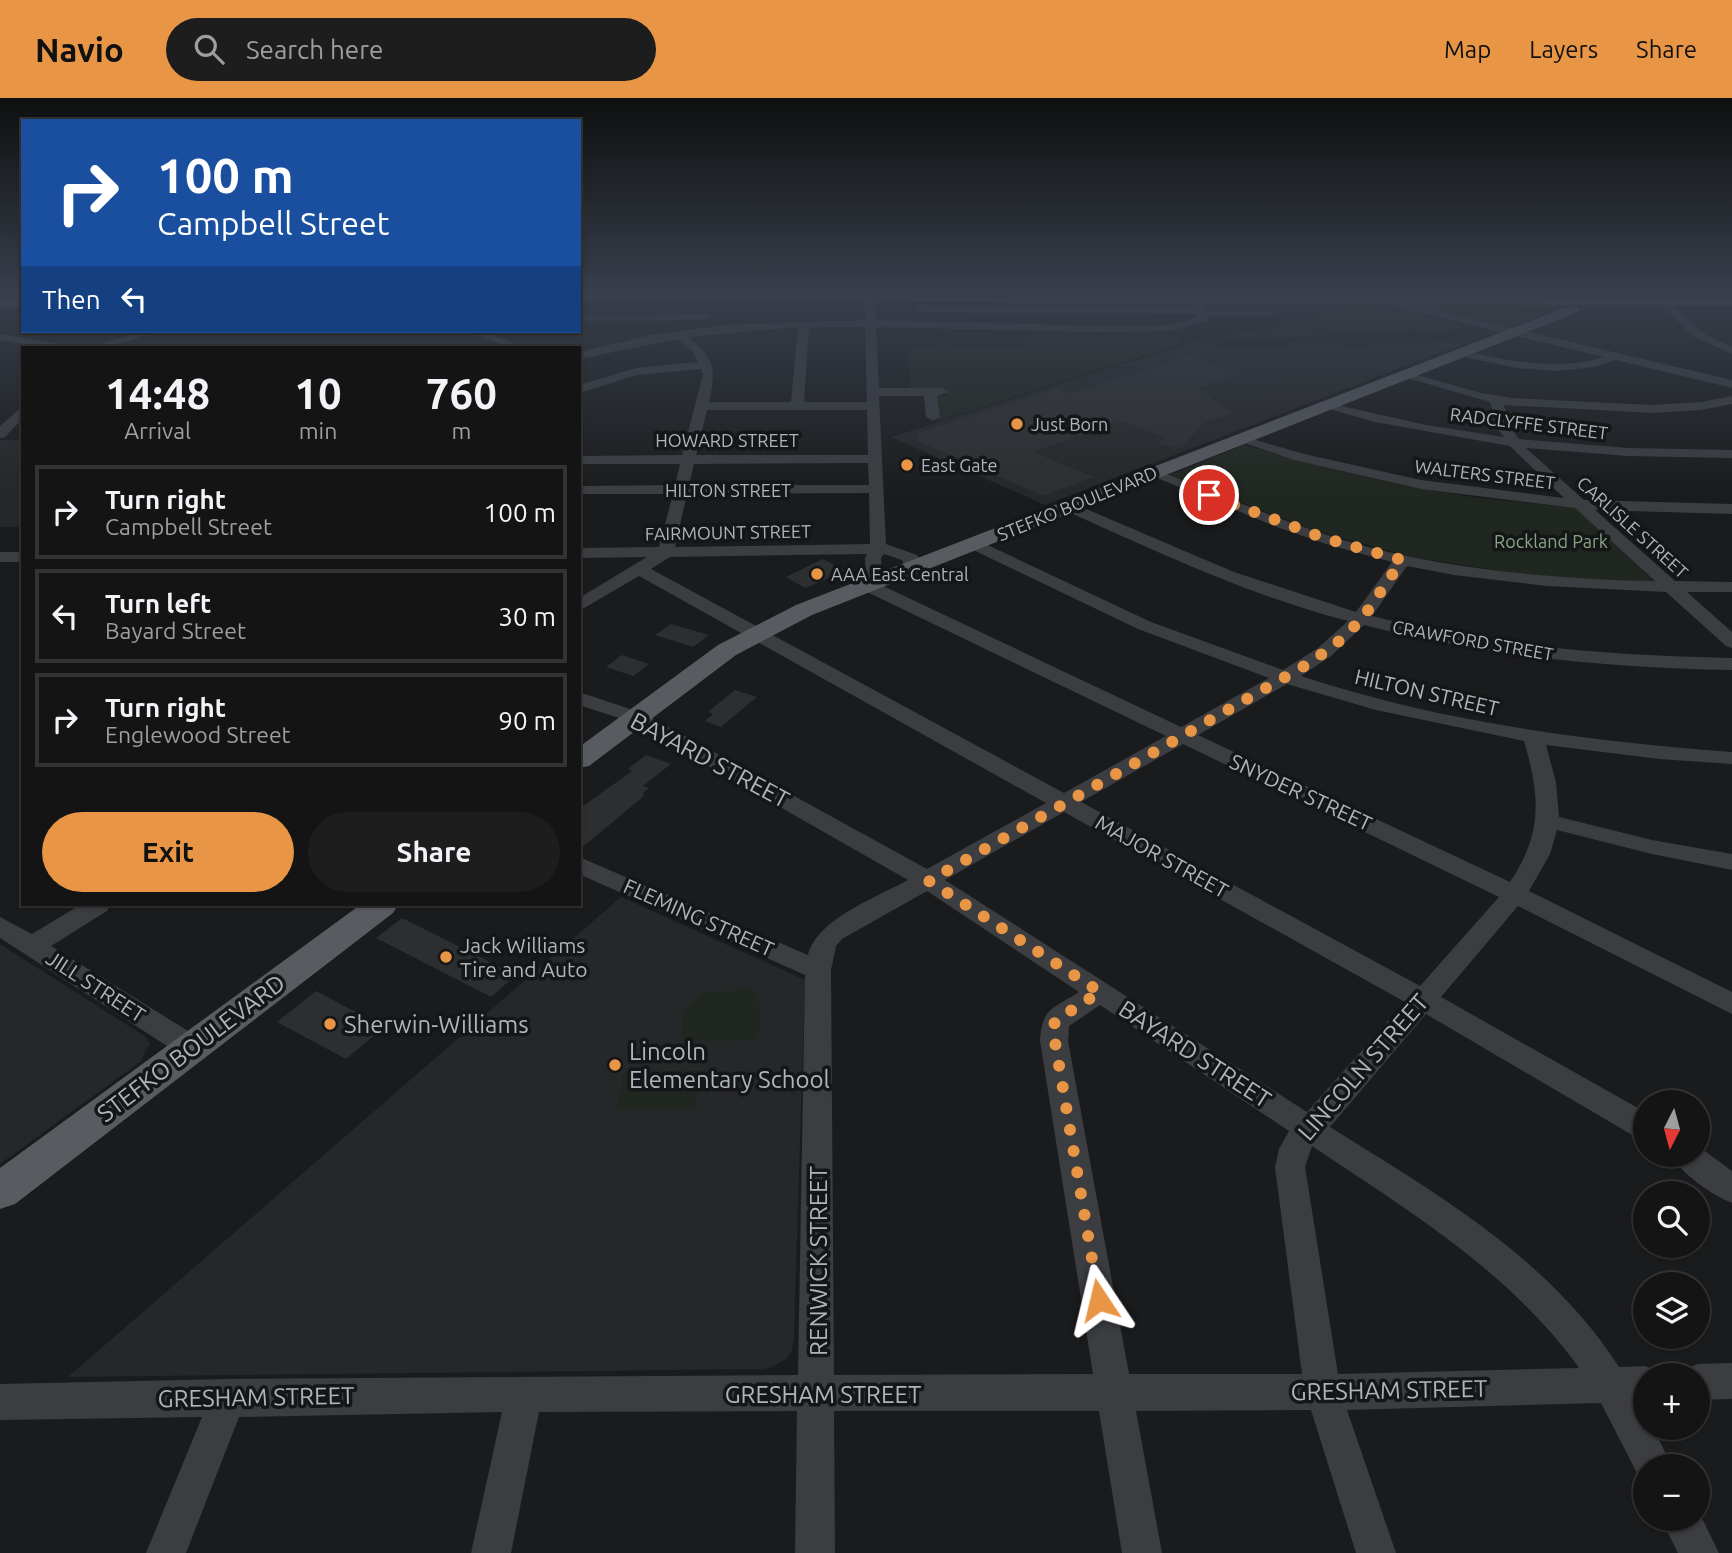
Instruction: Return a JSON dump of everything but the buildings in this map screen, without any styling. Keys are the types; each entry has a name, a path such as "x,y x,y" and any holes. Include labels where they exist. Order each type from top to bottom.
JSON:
{"main road":[{"name":"STEFKO BOULEVARD","path":"581,759 727,650 804,610 914,564 973,544 1441,360"},
{"name":"STEFKO BOULEVARD","path":"0,1191 381,906"}],"street":[{"path":"581,605 666,552 703,407 709,374 703,360"},
{"path":"797,406 801,360"},
{"path":"871,584 873,558 880,550 872,360"},
{"path":"1492,360 1555,367 1594,365 1606,360"},
{"path":"1631,360 1732,384"},
{"path":"581,388 643,371 706,365"},
{"path":"1403,375 1496,400 1652,409 1701,406 1732,400"},
{"path":"703,407 797,406 937,392 933,417"},
{"name":"CARLISLE STREET","path":"1496,400 1502,423 1515,444 1732,642"},
{"name":"RADCLYFFE STREET","path":"1324,406 1433,431 1515,444 1612,453 1732,454"},
{"path":"0,434 21,412"},
{"name":"WALTERS STREET","path":"1239,439 1315,463 1391,480 1479,495 1663,509 1732,509"},
{"name":"HOWARD STREET","path":"581,460 875,459"},
{"path":"1152,473 1324,538 1402,560 1482,575 1539,582 1732,587"},
{"name":"HILTON STREET","path":"581,490 876,489"},
{"name":"CRAWFORD STREET","path":"1067,506 1242,581 1362,619 1448,639 1541,653 1619,662 1732,664"},
{"name":"HILTON STREET","path":"973,544 1138,622 1283,678 1374,706 1533,738 1642,752 1732,758"},
{"path":"880,550 914,564"},
{"name":"FAIRMOUNT STREET","path":"581,553 880,550"},
{"name":"RENWICK STREET","path":"815,1553 818,970 824,943 833,933 1183,736 1337,643 1362,619 1402,560"},
{"name":"MAJOR STREET","path":"639,569 1422,999 1633,1120"},
{"name":"SNYDER STREET","path":"871,584 1514,894 1732,1004"},
{"name":"BAYARD STREET","path":"581,699 638,718 929,881 1457,1225 1500,1258 1537,1292 1628,1384 1649,1454"},
{"name":"LINCOLN STREET","path":"1376,1553 1323,1392 1290,1167 1296,1142 1514,894 1532,869 1540,852 1548,821 1549,801 1546,778 1533,738"},
{"path":"1548,821 1652,847 1732,862"},
{"name":"FLEMING STREET","path":"581,866 818,970"},
{"path":"32,946 95,906"},
{"name":"JILL STREET","path":"0,926 191,1047"},
{"path":"1100,992 1055,1021 1054,1041 1142,1553"},
{"path":"1703,1167 1732,1189"},
{"path":"1710,1382 1732,1381"},
{"name":"GRESHAM STREET","path":"0,1402 524,1394 1116,1395 1628,1384"},
{"path":"491,1553 524,1394"},
{"path":"166,1553 228,1397"},
{"path":"1687,1531 1699,1553"}],"shaded area":[{"path":"1137,360 1421,360 1045,505 891,437"},
{"path":"0,440 21,440 21,527 0,527"},
{"name":"Lincoln Elementary School","path":"621,897 805,980 794,1336 792,1350 787,1358 764,1369 68,1377"},
{"path":"0,944 146,1037 150,1043 141,1061 0,1164"}],"green space":[{"path":"909,360 1130,360 939,421 936,396 947,396 947,390 910,390"},
{"name":"Rockland Park","path":"1244,445 1405,486 1478,498 1577,508 1654,581 1538,577 1413,557 1317,531 1170,475"},
{"path":"746,988 757,995 760,1007 761,1024 755,1040 686,1041 682,1037 683,1017 689,1005 702,993 730,992"},
{"path":"699,1071 695,1109 617,1110 624,1072"}],"place":[{"name":"Just Born","path":"1017,424"},
{"name":"East Gate","path":"907,465"},
{"name":"AAA East Central","path":"817,574"},
{"name":"Jack Williams Tire and Auto","path":"446,957"},
{"name":"Sherwin-Williams","path":"330,1024"},
{"name":"Lincoln Elementary School","path":"615,1065"}],"route":[{"path":"1099,1300 1053,1030 1055,1021 1100,992 929,881 1308,664 1337,643 1362,619 1402,560 1324,538 1209,495"}]}
